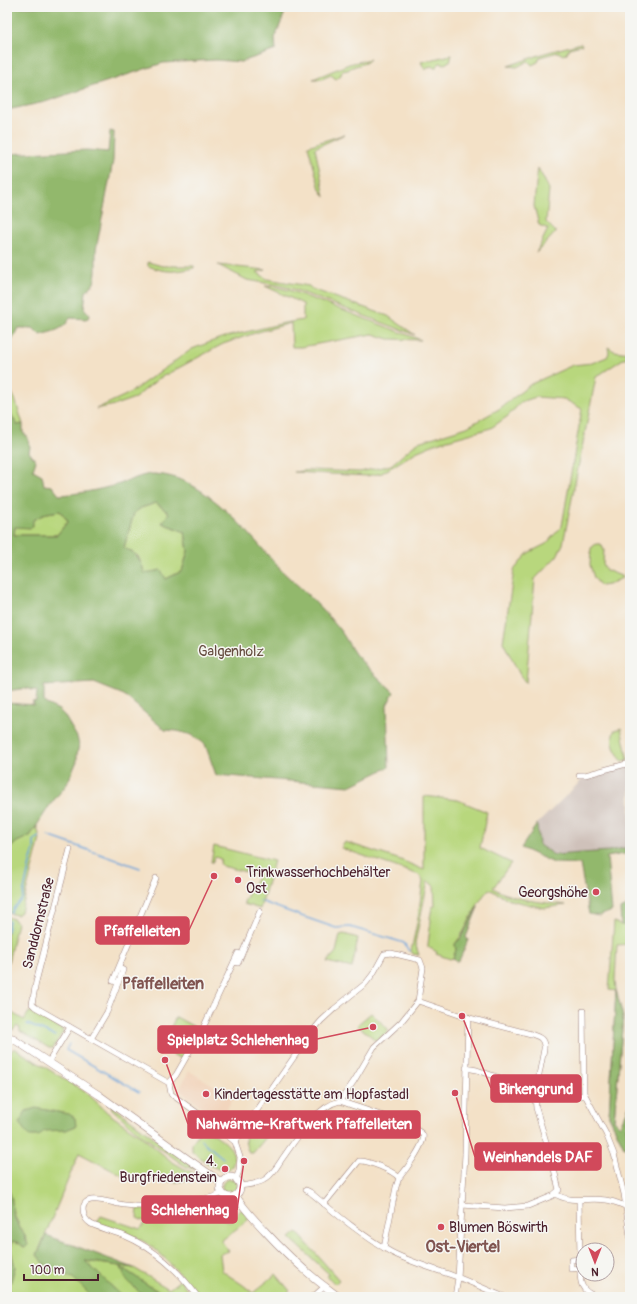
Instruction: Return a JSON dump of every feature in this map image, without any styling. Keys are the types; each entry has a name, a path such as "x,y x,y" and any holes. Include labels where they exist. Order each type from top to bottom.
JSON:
{"street":[{"path":"579,776 630,763"},
{"name":"Sanddornstraße","path":"70,849 36,982 32,1004 70,1027"},
{"path":"91,1039 107,1012 118,983 113,981 156,878"},
{"path":"169,1083 176,1075 203,1028 234,962 238,963 260,911"},
{"path":"235,1142 310,1034 325,1017 366,983 373,974 384,954 391,953 418,958 423,968 418,1001 401,1022 374,1047 340,1101 324,1109 311,1121 268,1176 257,1183 240,1186"},
{"path":"418,1001 468,1018 541,1038 544,1042 535,1098 536,1108 559,1190 555,1194 528,1206 505,1208 462,1205"},
{"path":"583,1011 585,1096 606,1134 614,1154 628,1208 630,1236"},
{"path":"455,1297 458,1278 465,1148 468,1018"},
{"path":"49,1061 70,1027 169,1083"},
{"path":"7,1034 24,1047 49,1061 100,1095 184,1157 221,1182"},
{"path":"466,1068 476,1070 536,1091 585,1096"},
{"path":"169,1083 171,1094 235,1142 241,1161 236,1179"},
{"path":"340,1101 396,1121 419,1131 422,1134 423,1138 410,1166 399,1178 384,1248"},
{"path":"324,1204 361,1161 365,1161 394,1173 399,1178"},
{"path":"228,1177 236,1179 240,1183 240,1190 236,1196 228,1198 222,1194 219,1187 221,1182 228,1177"},
{"path":"306,1190 384,1248 399,1256 505,1297"},
{"path":"198,1297 185,1281 161,1258 136,1241 87,1222 83,1216 84,1208 90,1200 99,1200 128,1206 157,1207 212,1198 222,1194"},
{"path":"555,1194 565,1199 605,1200 628,1208"},
{"path":"236,1196 250,1215 295,1262 339,1297"},
{"path":"579,1200 580,1242"},
{"path":"575,1260 571,1260 571,1269 575,1269"},
{"path":"581,1282 589,1294 599,1297"},
{"path":"313,1297 324,1286"}],"shaded area":[{"path":"630,765 630,847 609,851 554,855 539,845 537,824 581,781 585,778"},
{"name":"Kindertagesstätte am Hopfastadl","path":"189,1071 234,1097 220,1120 179,1090"}],"green space":[{"path":"7,7 287,7 275,38 276,50 241,62 216,60 163,63 45,102 7,110"},
{"path":"581,43 582,45 569,48 567,53 563,55 558,52 540,57 538,62 532,65 528,61 517,67 508,66 545,53"},
{"path":"451,55 451,60 445,64 440,63 435,68 431,66 425,70 421,62"},
{"path":"370,59 365,63 342,71 341,75 336,79 331,75 322,79 313,79 349,64"},
{"path":"110,131 114,132 113,161 96,250 96,272 94,283 86,292 84,308 90,315 87,319 70,318 61,328 40,335 33,328 18,328 7,350 7,154 87,150 108,152"},
{"path":"345,134 315,148 325,197 320,189 308,146"},
{"path":"538,168 549,189 546,222 556,232 536,253 548,229 539,225 534,206"},
{"path":"148,262 162,266 194,266 194,268 166,271 148,266"},
{"path":"218,265 266,270 257,272 267,279 309,286 312,289 388,316 415,335 293,289 247,280"},
{"path":"265,286 292,291 421,340 389,339 373,334 301,347 292,347 291,323 223,344 158,379 135,398 115,405 96,409 128,394 192,349 221,338 303,320 303,304"},
{"path":"608,347 614,351 630,353 630,358 623,359 596,377 563,544 557,556 535,579 526,683 520,675 503,642 514,570 528,553 546,544 562,526 582,409 564,399 536,397 521,402 508,416 491,428 437,443 416,452 382,473 367,476 294,472 310,470 360,472 391,465 418,442 467,427 499,409 531,384 573,365 592,363 607,357 609,353"},
{"path":"7,384 15,399 23,424 17,425 7,407"},
{"name":"Galgenholz","path":"7,407 17,425 23,424 23,433 27,436 30,447 29,452 36,461 33,470 42,475 44,485 52,486 59,495 102,489 121,484 144,475 154,474 173,477 191,484 225,509 281,570 325,613 342,633 355,654 394,692 387,705 389,767 350,786 216,775 205,744 192,735 177,731 165,730 124,695 94,683 44,686 44,701 46,704 59,710 64,715 77,737 79,745 77,761 67,784 50,805 30,836 17,842 7,851 7,703 35,705 32,702 36,702 37,691 27,688 7,691","holes":["156,503 169,513 162,523 185,532 188,551 182,571 166,579 161,570 145,573 136,555 124,548 134,513 141,508","60,511 68,521 57,535 14,535 15,527 30,528 33,526 33,520 47,513"]},
{"path":"156,503 169,513 162,523 185,532 188,551 182,571 166,579 145,573 138,556 124,548 134,513 141,508"},
{"path":"60,511 68,521 57,535 14,535 15,527 47,513"},
{"path":"596,544 601,544 604,550 603,564 606,570 621,576 622,578 608,585 601,586 594,578 590,565 591,548"},
{"path":"621,728 628,760 622,761 615,750 613,743 614,731"},
{"path":"424,796 458,800 487,812 480,848 511,863 493,888 510,896 538,902 566,905 544,908 510,900 489,889 479,902 455,944 456,950 453,958 450,959 436,954 437,952 428,947 430,918 432,907 435,906 434,886 428,881 415,943 419,955 413,954 411,951 418,918 423,881 419,875 341,848 345,842 401,860 424,870"},
{"path":"537,824 539,845 554,855 609,851 630,847 630,853 607,857 612,911 599,916 589,914 580,864 554,863 521,848"},
{"path":"37,826 40,839 21,912 17,915 7,913 7,851 17,842 30,836"},
{"path":"214,846 274,861 260,909 244,904 258,875 222,866 220,863 221,859 215,857 213,862 211,862"},
{"path":"630,905 630,925 621,925 620,909"},
{"path":"478,906 466,937 468,940 459,961 456,962 453,958 456,950 455,944 461,938"},
{"path":"7,917 14,919 17,923 7,967"},
{"path":"614,922 621,925 630,925 630,944 617,945 615,979 616,990 623,1017 614,1120 620,1126 630,1104 630,1112 626,1127 628,1148 624,1147 609,1116 616,991 609,990"},
{"path":"344,934 358,938 352,968 327,962 336,952 340,935"},
{"path":"616,990 623,1017 614,1120 620,1126 630,1104 630,1112 626,1127 628,1148 624,1147 609,1116"},
{"path":"7,1010 24,1020 29,1012 32,1012 62,1029 63,1032 53,1048 49,1048 20,1031 20,1028 17,1026 13,1030 7,1027"},
{"path":"371,1013 389,1030 377,1041 357,1025"},
{"path":"176,1017 198,1029 182,1059 160,1048"},
{"path":"14,1048 87,1093 108,1113 141,1136 171,1161 202,1177 177,1182 123,1176 79,1153 37,1255 49,1269 73,1278 92,1297 10,1297 9,1288 15,1267 10,1247 13,1241 19,1243 25,1248 27,1240 15,1217 9,1191 7,1190 7,1061 9,1054"},
{"path":"111,1105 197,1170 182,1164 139,1133 112,1109"},
{"path":"36,1108 69,1114 75,1118 76,1126 66,1130 44,1131 39,1136 29,1136 19,1123 26,1111"},
{"path":"253,1124 268,1135 253,1153 249,1153 245,1138"},
{"path":"203,1127 221,1139 231,1149 234,1154 234,1161 231,1168 226,1170 216,1168 205,1162 192,1151 192,1143"},
{"path":"230,1179 236,1181 238,1187 236,1193 230,1195 224,1193 222,1187 224,1181"},
{"path":"7,1190 9,1191 11,1197 14,1216 26,1238 28,1245 25,1248 19,1243 13,1241 10,1247 15,1267 9,1288 10,1297 7,1297"},
{"path":"188,1205 192,1218 204,1214 230,1221 242,1209 249,1219 221,1241 229,1251 220,1254 222,1271 253,1293 276,1274 290,1291 284,1297 199,1297 169,1262 148,1244 142,1240 96,1223 101,1216 140,1229 146,1222 137,1218 138,1209 156,1209"},
{"path":"297,1232 339,1280 335,1284 327,1276 329,1274 290,1238"},
{"path":"46,1235 134,1268 85,1261 123,1297 92,1297 73,1278 49,1269 37,1255"},
{"path":"84,1261 134,1268 169,1289 180,1280 191,1294 187,1297 172,1297 154,1289 121,1268 145,1297 123,1297"},
{"path":"121,1267 154,1289 172,1297 143,1296 126,1279"}],"waterway":[{"path":"48,836 140,868"},
{"path":"11,913 14,907 22,899 34,850 34,840 39,837"},
{"path":"260,901 336,928 350,927 404,943 409,951"},
{"path":"7,931 9,921"},
{"path":"27,1024 55,1036"},
{"path":"69,1044 66,1050 139,1092"},
{"path":"201,1140 223,1158"}],"place":[{"name":"Pfaffelleiten","path":"214,876"},
{"name":"Trinkwasserhochbehälter Ost","path":"238,880"},
{"name":"Georgshöhe","path":"596,892"},
{"name":"Birkengrund","path":"462,1016"},
{"name":"Spielplatz Schlehenhag","path":"373,1027"},
{"name":"Nahwärme-Kraftwerk Pfaffelleiten","path":"165,1060"},
{"name":"Weinhandels DAF","path":"455,1093"},
{"name":"Kindertagesstätte am Hopfastadl","path":"206,1094"},
{"name":"Schlehenhag","path":"244,1161"},
{"name":"4. Burgfriedenstein","path":"225,1169"},
{"name":"Blumen Böswirth","path":"441,1227"}],"district":[{"name":"Pfaffelleiten","path":"163,983"},
{"name":"Ost-Viertel","path":"463,1246"}]}
